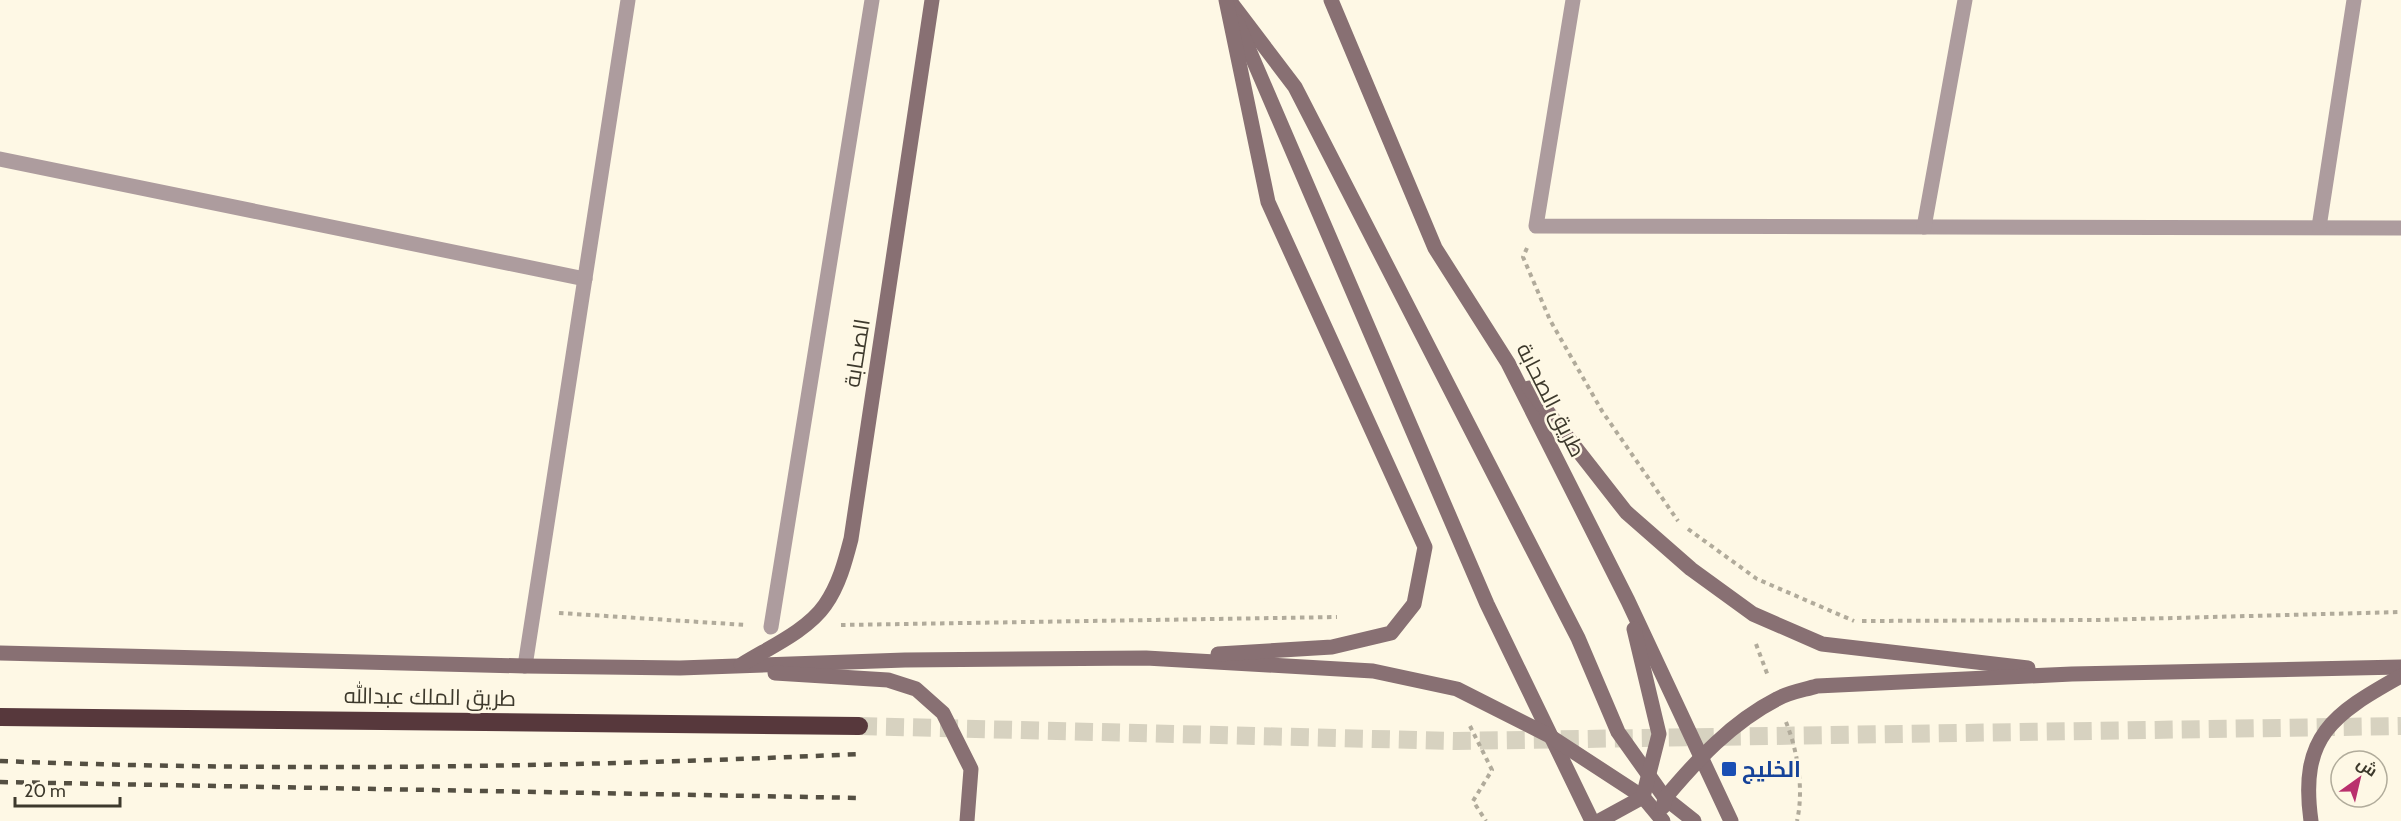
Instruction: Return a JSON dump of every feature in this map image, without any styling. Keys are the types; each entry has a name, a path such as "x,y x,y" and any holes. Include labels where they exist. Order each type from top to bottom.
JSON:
{"highway":[{"name":"طريق الملك عبدالله","path":"0,717 859,726"}],"street":[{"path":"525,666 628,0"},
{"path":"771,627 872,0"},
{"name":"الصحابة","path":"740,665 801,626 824,606 839,581 852,539 932,0"},
{"path":"680,668 905,660 1146,658 1332,647 1391,633 1414,604 1425,547 1268,202 1228,0"},
{"path":"1228,0 1487,604 1548,735 1592,821"},
{"path":"1228,0 1294,87 1578,638 1618,732 1665,798 1694,821"},
{"name":"طريق الصحابة","path":"1331,0 1435,248 1509,363 1628,601 1731,821"},
{"path":"1574,0 1536,226 2401,228"},
{"path":"1924,227 1965,0"},
{"path":"2319,227 2354,0"},
{"path":"0,159 585,279"},
{"path":"1509,363 1626,512 1691,569 1753,614 1822,644 2072,674"},
{"path":"1599,821 1643,797 1659,734 1628,601"},
{"path":"0,653 680,668 888,680 916,689 943,713 971,770 967,821"},
{"path":"1146,658 1373,671 1457,689 1548,735 1643,797 1661,819"},
{"path":"1661,819 1665,798 1701,755 1759,709 1777,699 1817,686 2072,674 2401,667"},
{"path":"2311,821 2308,770 2318,744 2335,718 2360,699 2401,676"}],"path":[{"path":"1536,226 1523,257 1550,320 1602,411 1679,522 1751,574 1854,621 2097,620 2401,612"},
{"path":"1751,574 1755,641 1794,742 1801,804 1797,821"},
{"path":"533,611 771,627"},
{"path":"801,626 1339,617"},
{"path":"1486,821 1473,801 1492,770"}],"tunnel":[{"path":"859,726 1455,741 2401,726"}],"railway":[{"path":"0,761 322,767 538,765 860,754"},
{"path":"0,782 862,798"}],"place":[{"name":"الخليج","path":"1729,769"}]}
